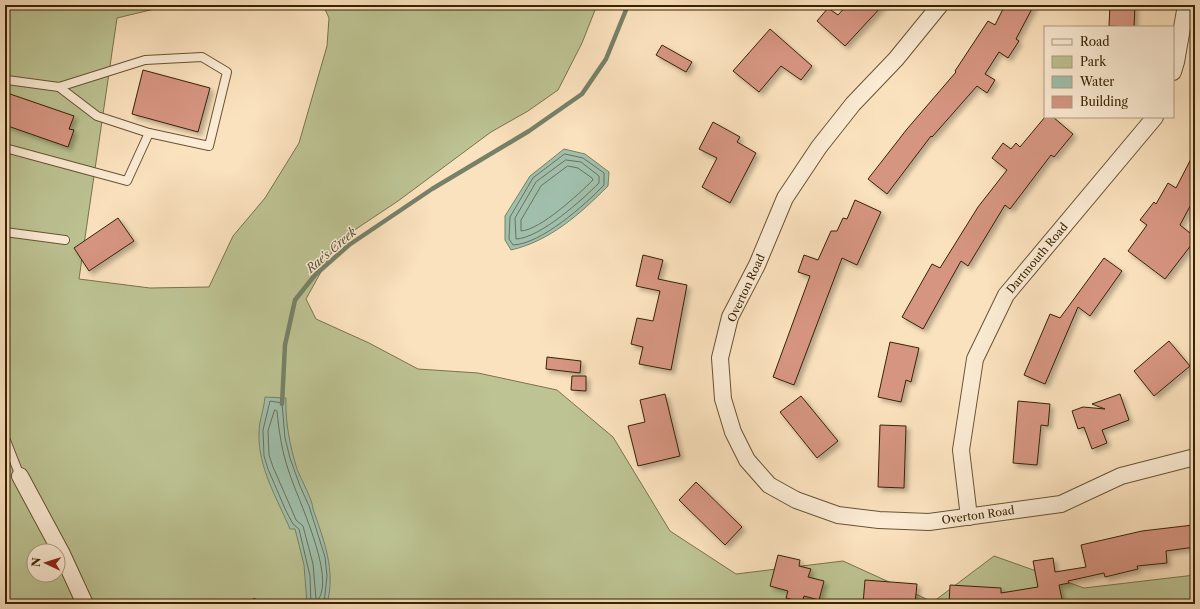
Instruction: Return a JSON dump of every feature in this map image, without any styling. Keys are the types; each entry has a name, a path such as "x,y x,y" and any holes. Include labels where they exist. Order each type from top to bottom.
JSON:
{"street":[{"name":"Overton Road","path":"940,5 896,59 853,104 819,147 785,198 757,265 730,317 720,358 723,399 733,432 747,460 769,485 796,500 838,515 879,520 929,522 1061,504 1121,476 1195,457"},
{"path":"1174,69 1186,5"},
{"name":"Dartmouth Road","path":"969,517 961,450 975,359 1006,295 1154,118"},
{"path":"1172,463 1195,447"},
{"path":"20,476 62,554 84,604"}],"lane":[{"path":"5,82 7,80 59,87 145,60 202,57 227,72 209,146 149,133 97,116 59,87"},
{"path":"5,148 127,181 149,133"},
{"path":"5,232 65,240"},
{"path":"5,438 20,476"}],"path":[{"path":"252,599 264,604"}],"green space":[{"path":"5,5 171,5 117,18 79,279 150,288 209,287 233,236 265,198 299,143 327,46 329,18 323,5 597,5 582,43 558,90 528,111 491,132 398,201 338,241 306,299 316,319 369,343 418,369 478,373 557,390 613,437 670,531 736,574 843,561 933,602 994,556 1084,588 1195,575 1195,604 5,604"}],"water":[{"path":"564,149 585,154 609,172 608,186 587,207 564,225 539,240 511,250 505,240 505,216 530,176"},
{"path":"265,397 286,398 287,425 294,460 311,501 328,556 330,579 327,604 307,604 304,565 295,529 290,529 265,471 259,433"}],"building":[{"path":"847,5 883,5 845,46 817,21 828,8 838,15"},
{"path":"1005,5 1034,5 1016,39 1019,41 1008,58 999,52 985,74 995,80 987,93 977,86 932,137 931,136 887,194 868,179 907,129 956,72 955,71 988,21 995,25"},
{"path":"1110,5 1135,5 1134,26 1109,26"},
{"path":"770,29 812,66 801,80 781,66 759,92 733,71"},
{"path":"662,45 692,62 686,72 656,55"},
{"path":"143,70 210,88 198,132 132,114"},
{"path":"10,94 74,116 69,129 74,130 68,147 5,125 5,109"},
{"path":"1044,118 1054,118 1073,134 1054,157 1051,155 1010,209 1005,205 968,266 961,261 923,329 902,317 932,264 940,268 978,207 1007,170 992,158 1003,143 1011,149 1016,143 1020,147"},
{"path":"713,122 740,137 737,142 756,153 730,203 702,187 717,158 699,149"},
{"path":"1195,151 1195,197 1180,225 1195,237 1195,240 1165,279 1128,251 1147,225 1140,220 1154,202 1156,204 1168,183 1176,188"},
{"path":"855,200 881,212 857,265 842,258 794,385 773,377 810,276 798,272 804,255 818,260 831,231 837,231 843,218 847,219"},
{"path":"118,218 134,241 89,271 74,248"},
{"path":"643,255 663,260 658,279 687,285 671,370 639,364 643,347 631,344 637,318 653,321 660,291 636,286"},
{"path":"1104,258 1122,271 1090,316 1078,307 1045,384 1024,375 1050,314 1060,318"},
{"path":"1169,341 1190,366 1154,396 1134,371"},
{"path":"890,342 919,348 911,382 906,380 901,402 878,397"},
{"path":"547,357 581,361 580,373 546,369"},
{"path":"572,376 586,376 586,391 571,390"},
{"path":"665,394 680,456 638,466 628,426 645,422 640,400"},
{"path":"1120,394 1129,420 1102,430 1107,443 1092,449 1084,427 1078,429 1072,411 1083,407 1105,409 1092,404"},
{"path":"801,396 838,441 817,458 780,412"},
{"path":"1018,401 1050,404 1048,426 1041,425 1037,465 1013,463"},
{"path":"880,425 906,426 904,488 878,487"},
{"path":"696,482 742,527 725,545 679,500"},
{"path":"1193,525 1195,547 1166,551 1167,563 1137,566 1138,569 1105,577 1104,573 1068,581 1069,583 1059,585 1063,604 949,604 950,585 1001,588 1001,593 1038,587 1033,561 1053,558 1055,572 1086,567 1081,545 1142,531"},
{"path":"778,555 800,560 799,566 811,569 808,577 824,581 819,600 804,596 802,602 786,598 788,591 770,586"},
{"path":"865,580 917,584 915,604 863,604"}],"waterway":[{"name":"Rae's Creek","path":"282,404 285,345 295,300 315,275 349,245 432,189 529,131 582,94 606,59 628,5"}]}
